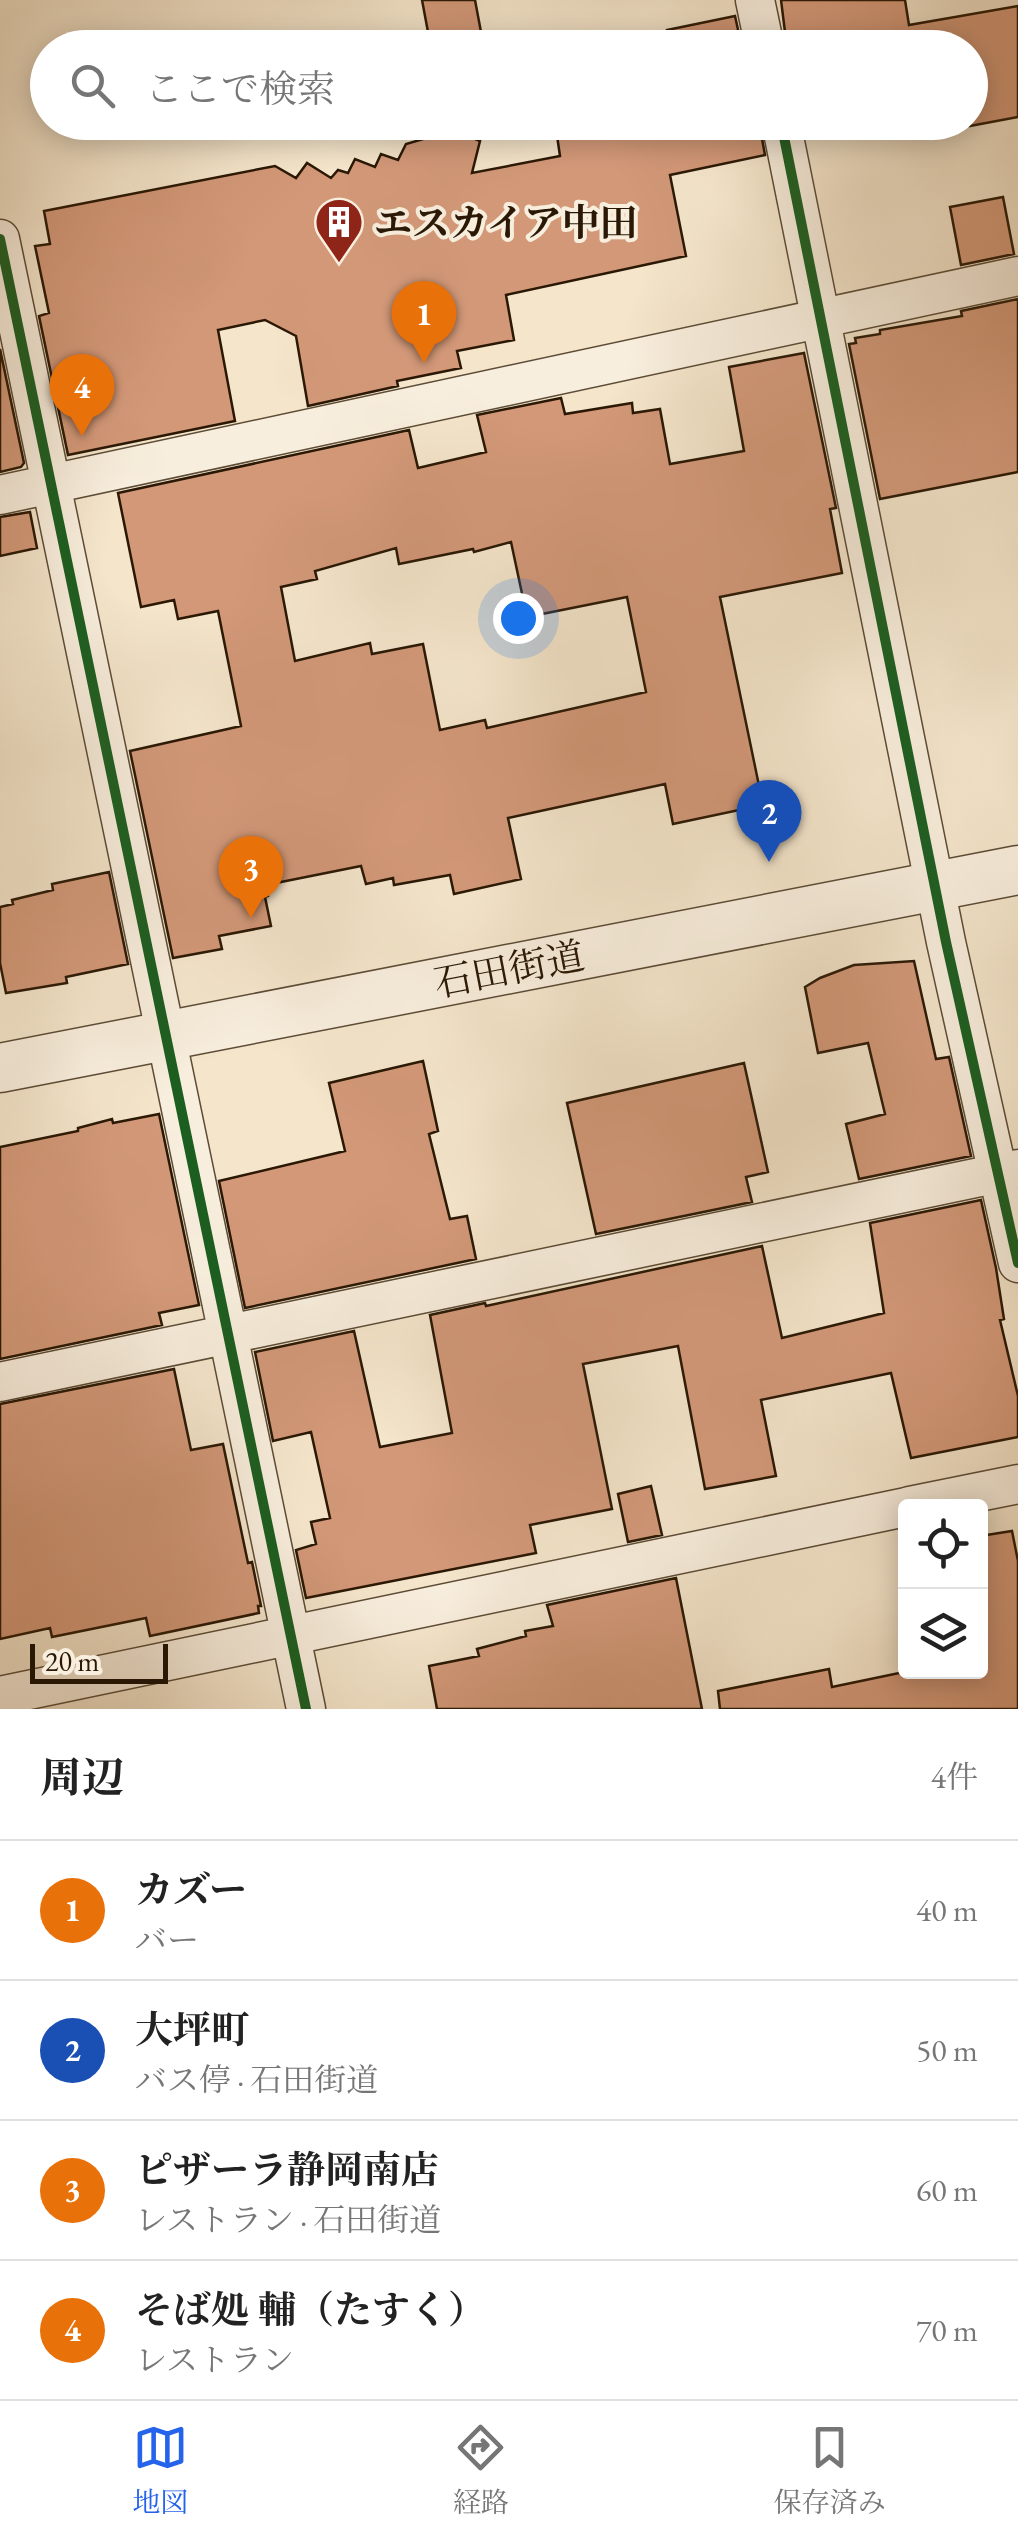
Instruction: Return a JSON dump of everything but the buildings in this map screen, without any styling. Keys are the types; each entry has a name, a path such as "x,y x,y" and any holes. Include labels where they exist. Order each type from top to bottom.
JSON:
{"street":[{"path":"756,0 762,30"},
{"path":"784,140 936,888 1009,1171 1018,1263"},
{"path":"0,240 306,1709"},
{"path":"0,495 1018,276"},
{"name":"石田街道","path":"0,1068 1018,870"},
{"path":"0,1382 1009,1171"},
{"path":"946,1499 1018,1484"},
{"path":"0,1696 898,1509"}],"cycle path":[{"path":"785,140 946,942 1018,1263"},
{"path":"0,239 306,1709"}],"place":[{"name":"エスカイア中田","path":"339,264"},
{"name":"カズー","path":"424,363"},
{"name":"そば処 輔（たすく）","path":"82,436"},
{"name":"大坪町","path":"769,862"},
{"name":"ピザーラ静岡南店","path":"251,918"}]}
